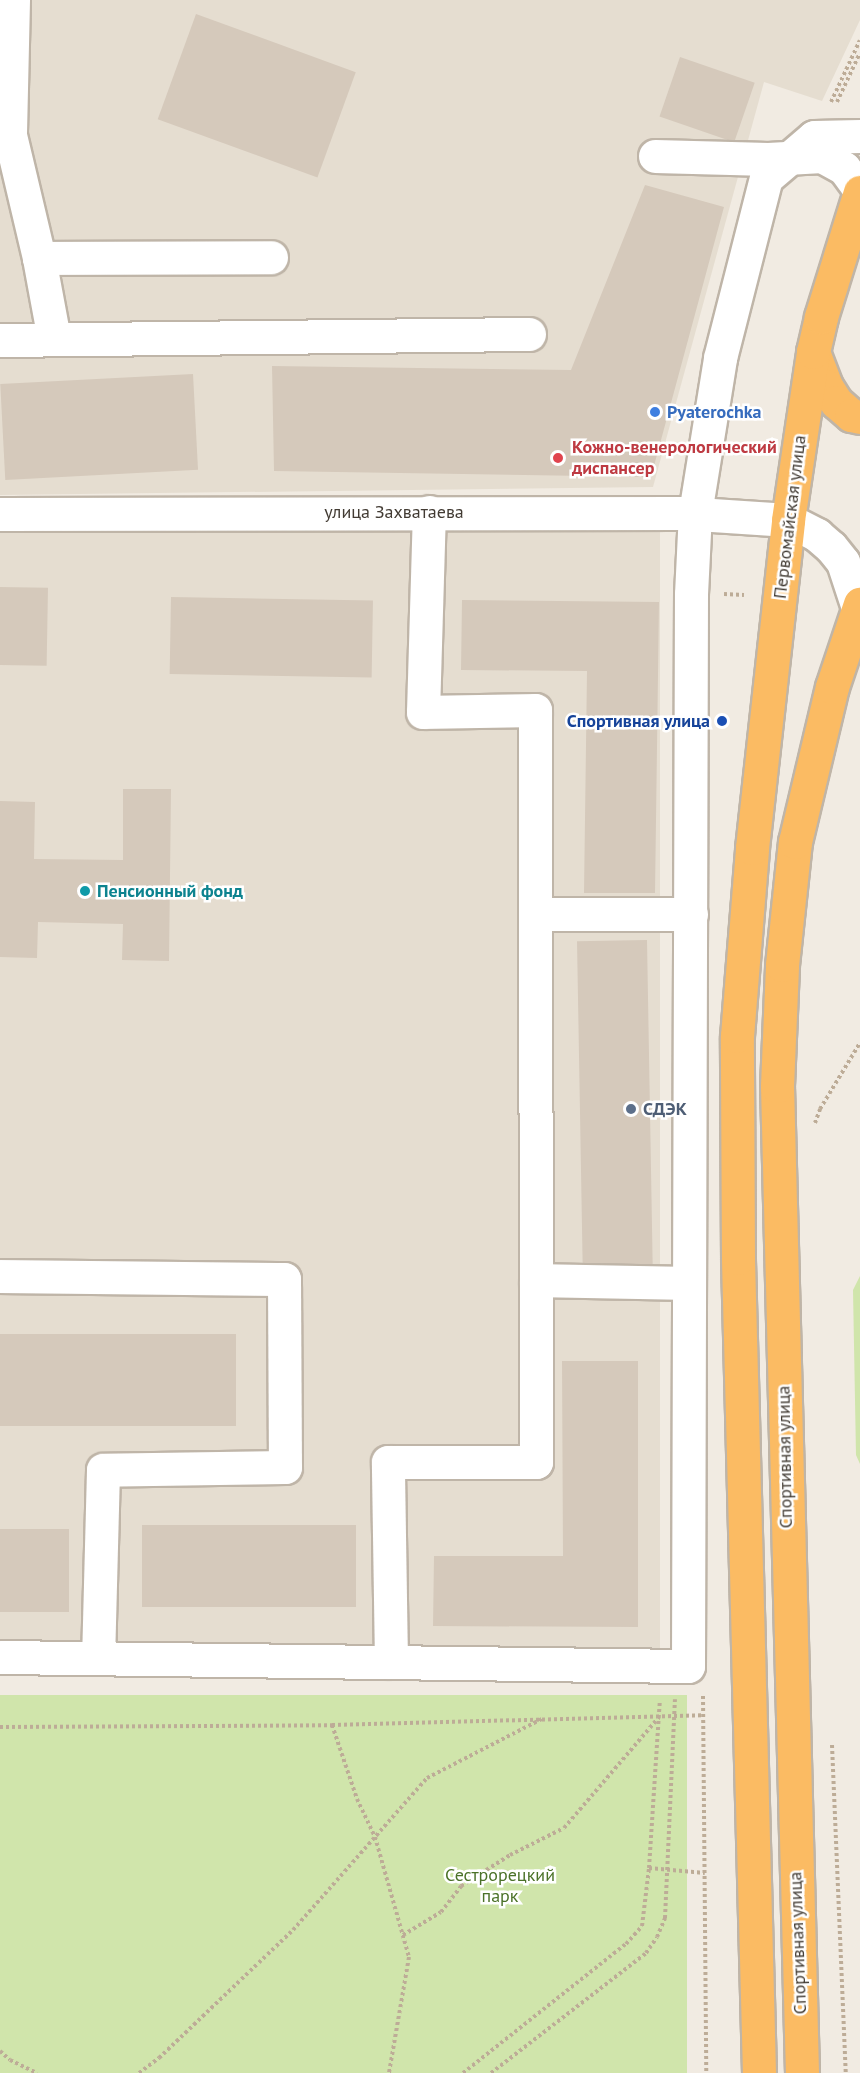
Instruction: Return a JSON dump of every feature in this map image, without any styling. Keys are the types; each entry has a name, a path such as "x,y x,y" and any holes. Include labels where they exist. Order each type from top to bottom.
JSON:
{"highway":[{"name":"Первомайская улица","path":"759,2073 738,1258 737,1036 752,848 788,520 813,352 821,317 860,191"},
{"path":"813,352 826,386 836,402 851,415 860,417"},
{"name":"Спортивная улица","path":"802,2073 777,1086 782,964 795,842 832,687 859,606"}],"street":[{"path":"13,0 10,135 39,258 54,339"},
{"path":"0,1657 688,1666 687,1283 691,914 691,594 695,513 720,358 766,178 787,157 814,137 860,136"},
{"path":"655,156 822,156 844,168 860,191"},
{"path":"39,258 271,258"},
{"path":"0,340 529,334"},
{"path":"391,1662 388,1462 536,1462 535,710 423,712 429,512"},
{"name":"улица Захватаева","path":"0,514 695,513 788,520"},
{"path":"788,520 817,535 831,547 843,562 859,606"},
{"path":"535,914 691,914"},
{"path":"0,1276 284,1279 285,1467 103,1470 98,1658"},
{"path":"536,1280 687,1283"}],"path":[{"path":"812,1130 820,1109 860,1043"},
{"path":"0,1727 332,1725 703,1715 706,2073"},
{"path":"403,1935 441,1912 460,1886 510,1855 564,1828 623,1762 660,1716"},
{"path":"139,2073 159,2058 293,1930 427,1778 543,1718"},
{"path":"332,1725 357,1798 375,1837 410,1957 389,2073"},
{"path":"831,1739 846,2073"},
{"path":"649,1868 705,1873"},
{"path":"0,2051 10,2060 37,2073"}],"shaded area":[{"path":"0,0 860,0 860,20 822,101 764,82 653,487 0,495"},
{"path":"0,527 660,527 660,1654 0,1654"}],"green space":[{"path":"860,1276 860,1464 856,1455 853,1290"},
{"name":"Сестрорецкий парк","path":"0,1695 687,1695 687,2073 0,2073"}],"building":[{"path":"196,14 356,72 317,177 158,119"},
{"path":"680,57 755,83 734,142 659,117"},
{"path":"645,185 724,207 651,477 274,471 272,366 571,370"},
{"path":"193,374 198,470 5,480 0,384"},
{"path":"0,587 48,588 47,666 0,665"},
{"path":"171,597 373,601 372,678 170,674"},
{"path":"462,600 659,602 655,893 584,893 587,671 461,670"},
{"name":"Пенсионный фонд","path":"123,789 171,789 169,961 122,960 123,924 38,922 37,958 0,957 0,801 35,802 34,859 123,860"},
{"path":"647,940 653,1265 583,1266 577,941"},
{"path":"0,1334 236,1334 236,1426 0,1426"},
{"path":"562,1361 638,1361 638,1627 433,1626 434,1556 563,1556"},
{"path":"142,1525 356,1525 356,1607 142,1607"},
{"path":"0,1529 69,1529 69,1612 0,1612"}],"place":[{"name":"Pyaterochka","path":"655,412"},
{"name":"Кожно-венерологический диспансер","path":"558,458"},
{"name":"Спортивная улица","path":"722,721"},
{"name":"Пенсионный фонд","path":"85,891"},
{"name":"СДЭК","path":"631,1109"}]}
